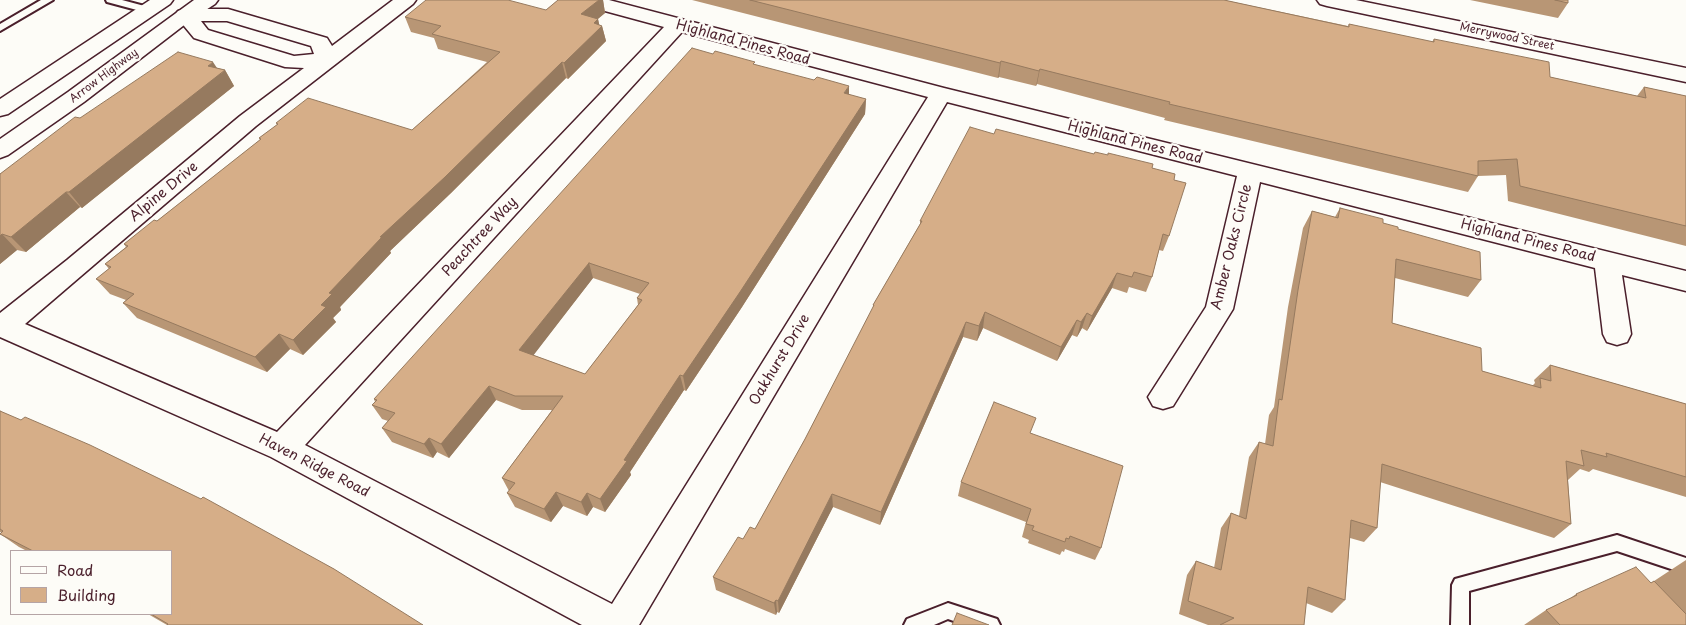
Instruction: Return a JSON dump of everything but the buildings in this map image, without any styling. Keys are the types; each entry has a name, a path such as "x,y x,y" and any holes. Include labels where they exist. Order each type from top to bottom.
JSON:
{"street":[{"name":"Arrow Highway","path":"0,150 208,0"},
{"name":"Alpine Drive","path":"3,326 76,267 248,121 406,0"},
{"name":"Highland Pines Road","path":"586,0 677,26 941,94 1686,281"},
{"name":"Merrywood Street","path":"1327,0 1686,75"},
{"path":"0,109 156,5"},
{"path":"185,15 200,34 293,62 326,60"},
{"name":"Peachtree Way","path":"282,448 677,26"},
{"name":"Oakhurst Drive","path":"618,625 941,94"},
{"name":"Amber Oaks Circle","path":"1163,397 1219,309 1250,172"},
{"path":"1607,260 1617,334"},
{"name":"Haven Ridge Road","path":"3,326 282,448 618,625"}],"lane":[{"path":"0,28 48,0"},
{"path":"111,0 156,5"},
{"path":"1460,625 1461,585 1617,543 1686,566"},
{"path":"913,625 948,611 992,625"}]}
